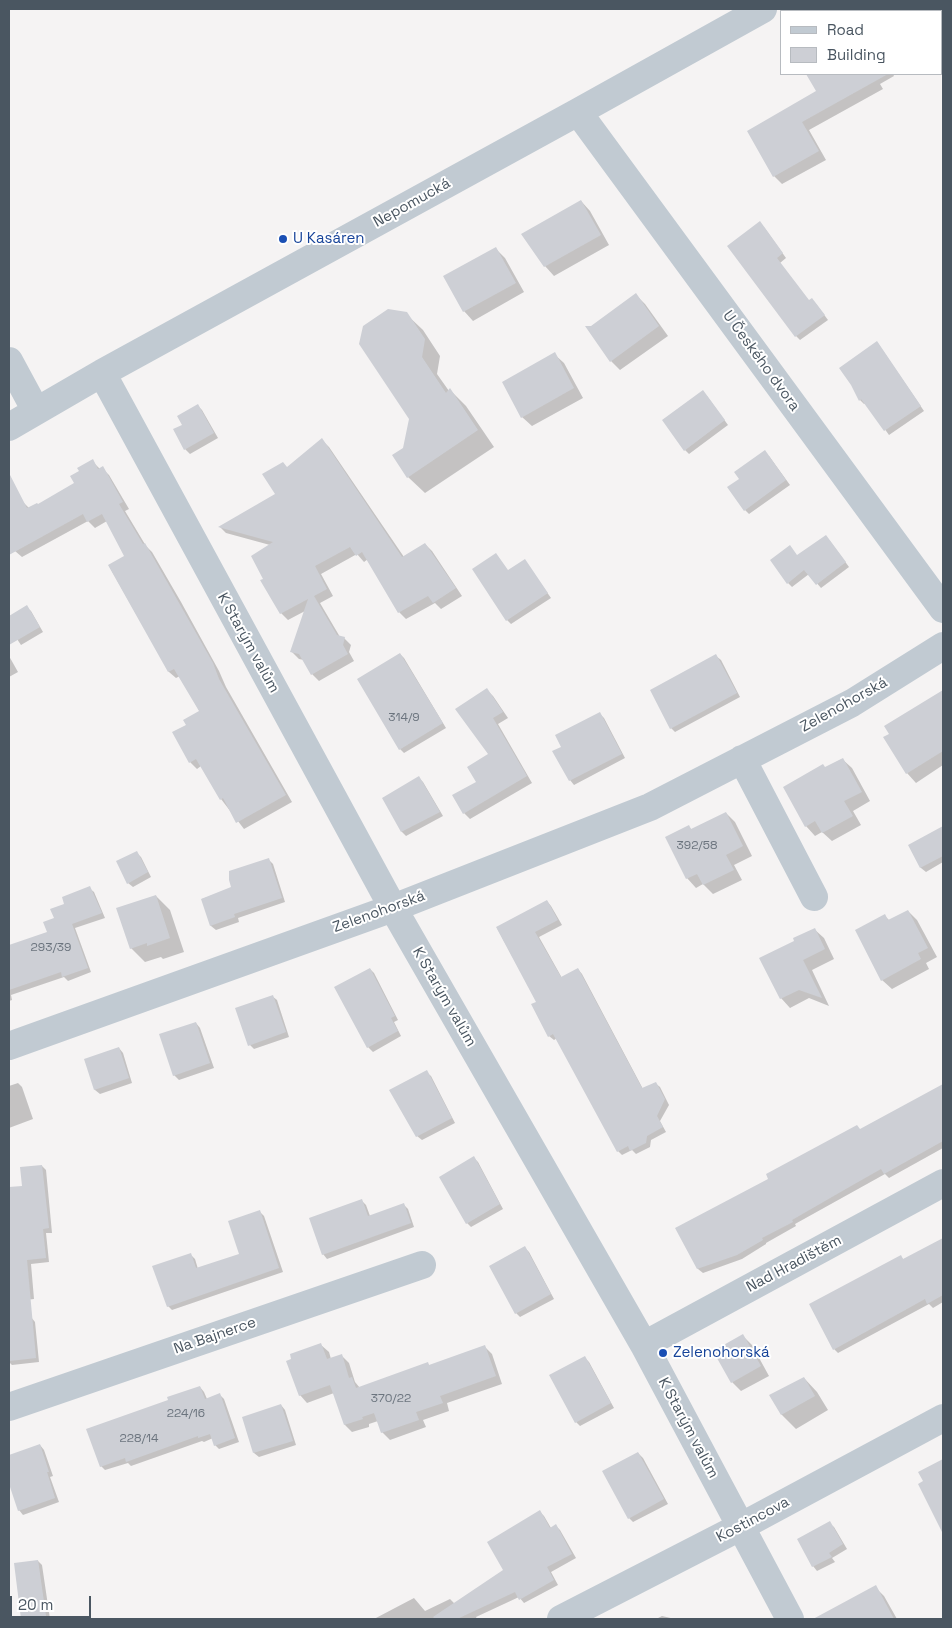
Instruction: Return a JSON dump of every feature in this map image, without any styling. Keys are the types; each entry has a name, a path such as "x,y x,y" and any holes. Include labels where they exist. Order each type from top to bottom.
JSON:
{"street":[{"name":"Nepomucká","path":"9,427 763,9"},
{"name":"U Českého dvora","path":"578,112 943,609"},
{"path":"9,361 36,411"},
{"name":"K Starým valům","path":"102,374 393,908 644,1345 790,1619"},
{"name":"Zelenohorská","path":"9,1046 393,908 650,807 852,703 943,646"},
{"path":"742,759 814,897"},
{"name":"Nad Hradištěm","path":"644,1345 943,1183"},
{"name":"Na Bajnerce","path":"9,1407 422,1265"},
{"name":"Kostincova","path":"561,1619 740,1527 943,1418"}],"building":[{"path":"807,75 886,75 802,122 819,151 773,177 747,131 816,91"},
{"path":"581,200 601,235 544,267 521,234"},
{"path":"760,221 783,253 777,258 809,300 812,298 825,315 795,337 727,246"},
{"path":"496,247 516,283 463,312 443,276"},
{"path":"636,293 659,326 610,362 585,326 591,326"},
{"path":"388,309 407,312 425,339 422,357 446,393 450,388 478,430 407,478 392,455 403,448 409,419 359,344 363,326"},
{"path":"877,341 921,406 884,431 861,399 859,401 839,368"},
{"path":"555,352 574,388 521,418 502,382"},
{"path":"703,390 725,420 684,451 662,420"},
{"path":"198,404 214,433 184,450 173,429 182,425 177,416"},
{"path":"322,438 402,557 425,543 456,588 433,603 428,596 398,613 362,552 356,556 350,547 315,566 327,589 314,596 337,635 345,637 343,645 348,654 311,675 299,654 290,652 308,599 280,614 260,580 263,579 251,556 273,542 218,527 275,494 262,474 283,462 287,467"},
{"path":"765,450 786,480 744,511 727,487 739,479 734,472"},
{"path":"93,459 98,469 103,466 123,502 119,504 143,544 145,543 213,663 219,679 286,795 236,823 223,798 220,800 196,759 189,763 172,732 186,725 183,720 199,711 174,669 168,672 108,565 124,556 102,514 87,522 83,514 9,555 9,473 27,508 38,504 74,483 70,476 79,471 77,468"},
{"path":"826,535 846,562 816,585 804,570 787,584 770,560 790,545 797,555"},
{"path":"496,553 508,570 525,559 548,593 506,621 472,569"},
{"path":"27,605 40,627 9,645 9,616"},
{"path":"400,653 443,723 399,750 357,679"},
{"path":"716,654 737,693 670,729 650,690"},
{"path":"487,688 503,712 493,718 527,776 463,814 452,795 476,782 467,767 488,754 455,709"},
{"path":"943,690 943,751 906,774 883,737 889,734 884,726"},
{"path":"600,712 622,754 569,781 552,751 561,747 555,735"},
{"path":"843,758 862,792 844,801 853,816 822,833 815,821 805,827 783,787 823,764 825,767"},
{"path":"419,776 440,812 401,832 382,798"},
{"path":"726,812 743,846 726,855 734,870 703,885 697,874 686,879 665,837 689,825 691,829"},
{"path":"943,826 943,856 920,868 908,845"},
{"path":"137,851 148,872 127,884 116,861"},
{"path":"269,858 282,898 234,914 235,917 210,926 201,899 231,887 229,871"},
{"path":"90,886 102,913 72,924 88,968 62,977 61,972 9,990 9,945 47,932 43,922 54,918 50,909 64,904 62,897"},
{"path":"156,895 170,938 147,946 147,943 130,949 116,908"},
{"path":"547,900 558,920 535,932 561,977 578,968 642,1088 656,1082 665,1099 657,1116 663,1127 647,1136 646,1143 630,1151 628,1146 617,1152 553,1034 548,1037 531,1004 536,1002 496,927"},
{"path":"908,910 928,948 918,953 921,959 881,981 855,930 885,914 888,920"},
{"path":"815,928 825,949 803,960 822,998 799,990 780,999 759,958 794,941 793,938"},
{"path":"370,968 395,1016 391,1018 398,1031 367,1048 334,987"},
{"path":"273,995 286,1032 248,1046 235,1008"},
{"path":"196,1022 210,1063 173,1076 159,1034"},
{"path":"119,1047 129,1078 94,1090 84,1059"},
{"path":"427,1070 452,1118 416,1137 389,1090"},
{"path":"943,1084 943,1141 884,1174 881,1169 792,1220 793,1222 762,1238 763,1240 737,1255 697,1269 675,1228 768,1179 766,1174 857,1125 860,1129"},
{"path":"474,1156 500,1204 466,1224 439,1177"},
{"path":"42,1165 49,1228 43,1229 46,1258 27,1260 36,1358 9,1361 9,1187 22,1186 20,1167"},
{"path":"362,1199 368,1216 404,1203 411,1223 322,1255 309,1218"},
{"path":"260,1210 279,1268 167,1307 152,1266 191,1253 196,1268 239,1254 228,1221"},
{"path":"943,1238 943,1295 927,1304 925,1299 833,1350 809,1304 901,1255 903,1259"},
{"path":"525,1246 551,1294 515,1314 489,1266"},
{"path":"743,1334 761,1366 731,1383 713,1351"},
{"path":"321,1343 327,1359 342,1354 349,1378 352,1377 356,1388 428,1362 429,1365 485,1345 496,1376 440,1396 443,1403 416,1412 419,1420 381,1433 374,1413 344,1425 330,1385 299,1396 286,1361 291,1359 290,1354"},
{"path":"585,1356 611,1403 575,1423 549,1375"},
{"path":"804,1377 815,1396 781,1415 769,1395"},
{"path":"200,1386 205,1399 220,1393 235,1438 214,1446 210,1434 198,1438 198,1436 126,1462 125,1458 100,1467 86,1429 168,1400 167,1397"},
{"path":"281,1404 293,1441 253,1453 242,1417"},
{"path":"40,1444 55,1498 18,1511 9,1484 9,1455"},
{"path":"638,1452 664,1499 628,1519 602,1471"},
{"path":"943,1459 943,1534 918,1484 923,1481 918,1472"},
{"path":"540,1510 550,1528 556,1524 572,1554 547,1567 554,1580 519,1600 515,1592 457,1619 435,1619 433,1617 503,1570 487,1542"},
{"path":"830,1521 843,1544 829,1553 832,1557 812,1567 797,1539"},
{"path":"38,1560 46,1616 21,1619 14,1563"},
{"path":"876,1585 894,1619 813,1619"}],"place":[{"name":"U Kasáren","path":"283,239"},
{"name":"Zelenohorská","path":"663,1353"}]}
